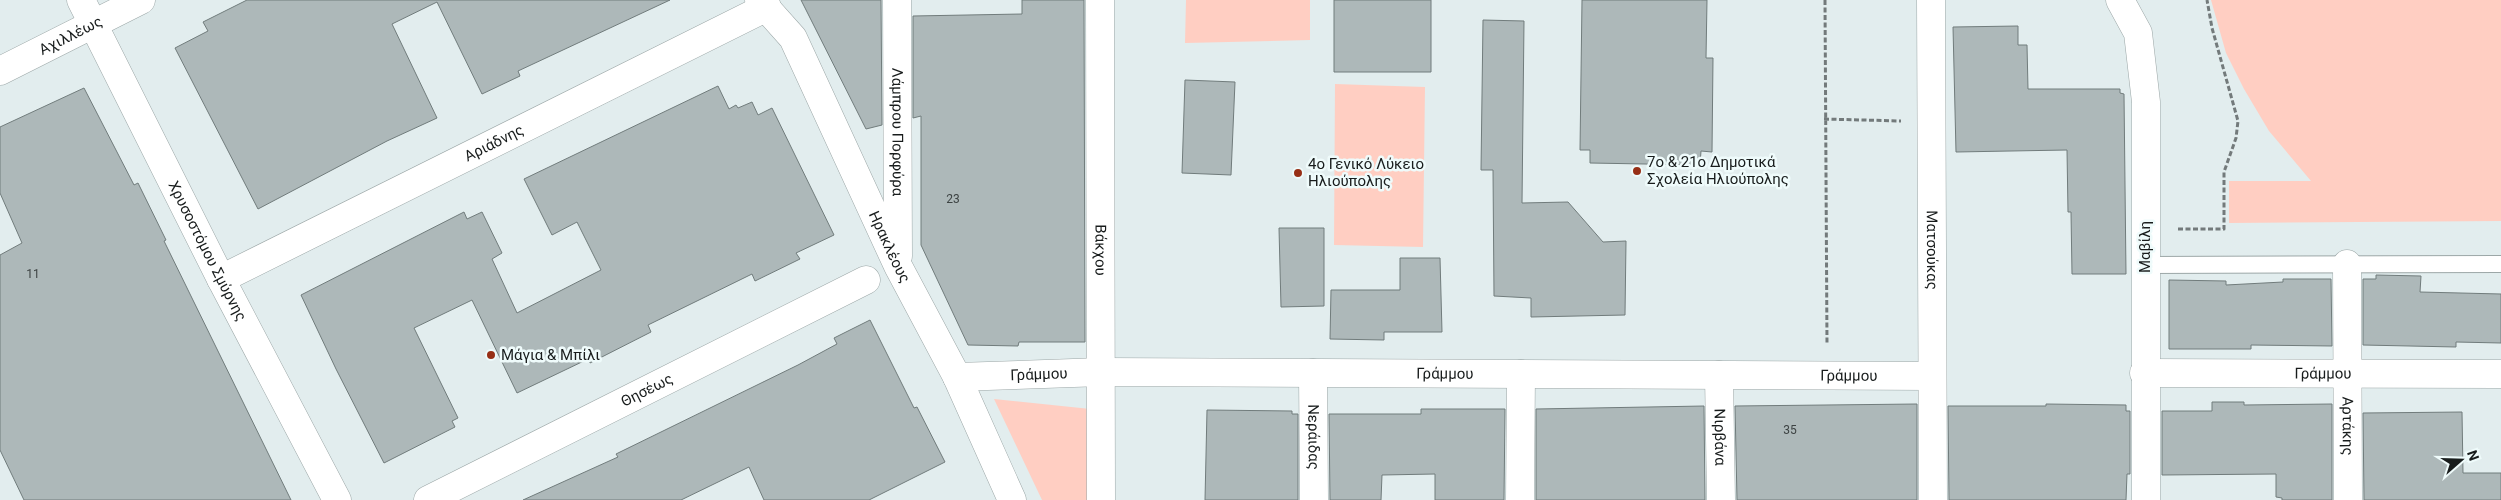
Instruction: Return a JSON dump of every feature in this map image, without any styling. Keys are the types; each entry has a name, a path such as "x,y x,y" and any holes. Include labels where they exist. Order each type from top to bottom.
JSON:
{"street":[{"name":"Αχιλλέως","path":"0,71 87,12 141,0"},
{"name":"Λάμπρου Πορφύρα","path":"897,0 898,266"},
{"name":"Βάκχου","path":"1100,0 1101,500"},
{"name":"Ματσούκας","path":"1931,0 1933,500"},
{"name":"Μαβίλη","path":"2120,0 2138,33 2146,102 2144,373 2146,500"},
{"name":"Ηρακλέους","path":"763,4 793,38 898,266 956,377 1003,497"},
{"name":"Αριάδνης","path":"221,279 763,4"},
{"name":"Χρυσοστόμου Σμύρνης","path":"87,12 221,279 337,500"},
{"name":"Αρτάκης","path":"2347,264 2348,500"},
{"name":"Θησέως","path":"428,500 866,280"},
{"name":"Γράμμου","path":"956,377 1102,372 1932,376"},
{"name":"Νεράιδας","path":"1313,373 1314,500"},
{"name":"Γράμμου","path":"2144,373 2501,374"},
{"path":"1520,500 1521,374"},
{"name":"Νιρβάνα","path":"1719,375 1721,500"}],"lane":[{"path":"2145,265 2501,264"}],"path":[{"path":"1825,0 1824,119 1828,376"},
{"path":"2145,230 2224,229 2224,172 2236,138 2238,121 2212,28 2207,0"},
{"path":"1824,119 1932,121"}],"shaded area":[{"path":"1186,0 1310,0 1310,40 1185,43"},
{"path":"2211,0 2501,0 2501,221 2229,223 2229,181 2311,181 2269,131 2244,89 2226,53"},
{"path":"1335,84 1425,87 1423,247 1334,245"},
{"path":"994,399 1100,410 1100,500 1042,500"}],"building":[{"path":"247,0 670,0 518,71 520,76 482,94 437,2 392,24 437,118 387,141 258,209 175,48 208,31 203,22"},
{"path":"801,0 881,0 882,125 866,129"},
{"path":"1022,0 1084,0 1085,342 1019,342 1018,346 968,345 921,245 921,116 913,118 913,16 1022,14"},
{"path":"1334,0 1431,0 1431,72 1334,72"},
{"path":"1582,0 1707,0 1706,58 1713,58 1712,152 1701,151 1700,165 1590,163 1590,150 1580,150"},
{"path":"1483,20 1524,21 1522,203 1568,202 1603,242 1626,241 1625,315 1531,317 1531,298 1494,296 1493,170 1481,170"},
{"path":"2018,26 2018,45 2027,45 2028,89 2120,89 2120,93 2124,94 2126,274 2072,274 2067,150 1956,152 1953,27"},
{"path":"1185,80 1235,82 1231,175 1182,173"},
{"path":"718,86 729,109 736,105 738,108 752,102 758,115 772,108 834,235 796,253 800,259 755,281 752,274 648,325 651,332 590,363 588,359 517,393 472,300 414,328 458,418 452,421 455,427 384,463 301,295 464,212 467,219 482,212 502,253 492,259 517,313 601,270 577,222 552,235 524,179"},
{"path":"84,88 134,185 138,183 166,240 164,241 291,500 24,500 0,450 0,255 22,243 0,193 0,127"},
{"path":"1279,228 1324,228 1324,306 1281,307"},
{"path":"1400,258 1440,258 1442,332 1384,332 1384,340 1330,339 1331,290 1400,290"},
{"path":"2376,275 2421,276 2420,292 2501,294 2501,343 2456,342 2456,347 2363,345 2363,279 2376,279"},
{"path":"2283,279 2331,279 2332,346 2251,345 2251,349 2169,349 2169,280 2226,281 2226,285 2283,282"},
{"path":"870,320 914,408 917,407 945,462 869,500 764,500 749,467 681,500 523,500 618,457 616,454 798,365 837,344 834,338"},
{"path":"2212,402 2244,402 2244,405 2332,404 2332,500 2282,500 2282,498 2276,497 2276,474 2162,475 2162,411 2212,411"},
{"path":"1917,404 1917,500 1737,500 1735,406"},
{"path":"2046,404 2126,405 2126,411 2130,411 2130,474 2127,474 2126,500 1949,500 1948,406 2046,406"},
{"path":"1704,406 1705,500 1536,500 1536,409"},
{"path":"1421,409 1505,409 1504,500 1435,500 1435,474 1382,475 1381,500 1330,500 1329,414 1421,414"},
{"path":"1207,410 1292,411 1292,414 1298,414 1298,500 1205,500"},
{"path":"2462,412 2463,473 2501,473 2501,500 2364,500 2363,413"}],"place":[{"name":"7ο & 21ο Δημοτικά Σχολεία Ηλιούπολης","path":"1637,171"},
{"name":"4ο Γενικό Λύκειο Ηλιούπολης","path":"1298,173"},
{"name":"Μάγια & Μπίλι","path":"491,355"}]}
